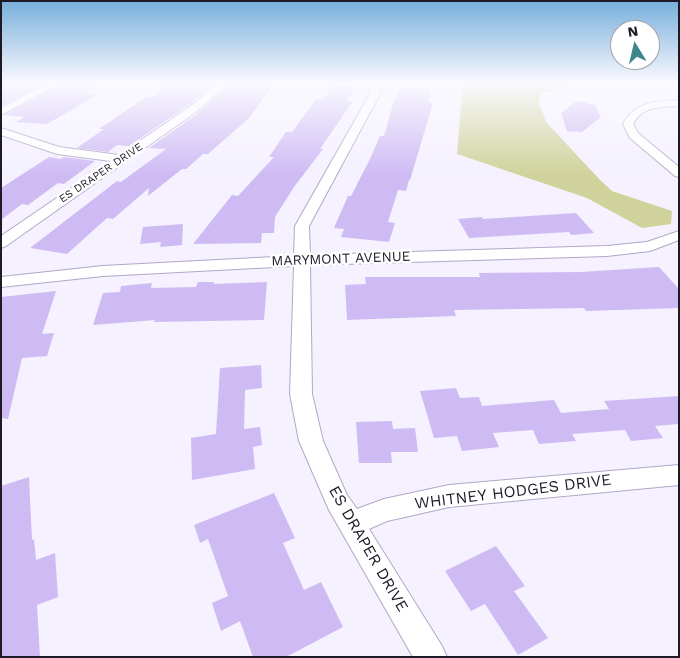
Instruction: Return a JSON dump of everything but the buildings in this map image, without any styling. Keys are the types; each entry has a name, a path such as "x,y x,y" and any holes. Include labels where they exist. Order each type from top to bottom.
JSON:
{"street":[{"name":"ES DRAPER DRIVE","path":"1,243 187,114"},
{"name":"ES DRAPER DRIVE","path":"364,114 302,226 301,394 311,442 338,502 431,657"},
{"path":"635,114 630,118 628,124 634,136 679,173"},
{"path":"1,131 57,150 122,159"},
{"name":"MARYMONT AVENUE","path":"1,282 30,277 161,267 301,260 607,251 650,246 679,235"},
{"name":"WHITNEY HODGES DRIVE","path":"351,524 384,510 448,496 679,475"}],"green space":[{"path":"460,114 543,114 547,123 612,191 672,211 671,224 642,228 587,198 457,154"}]}
